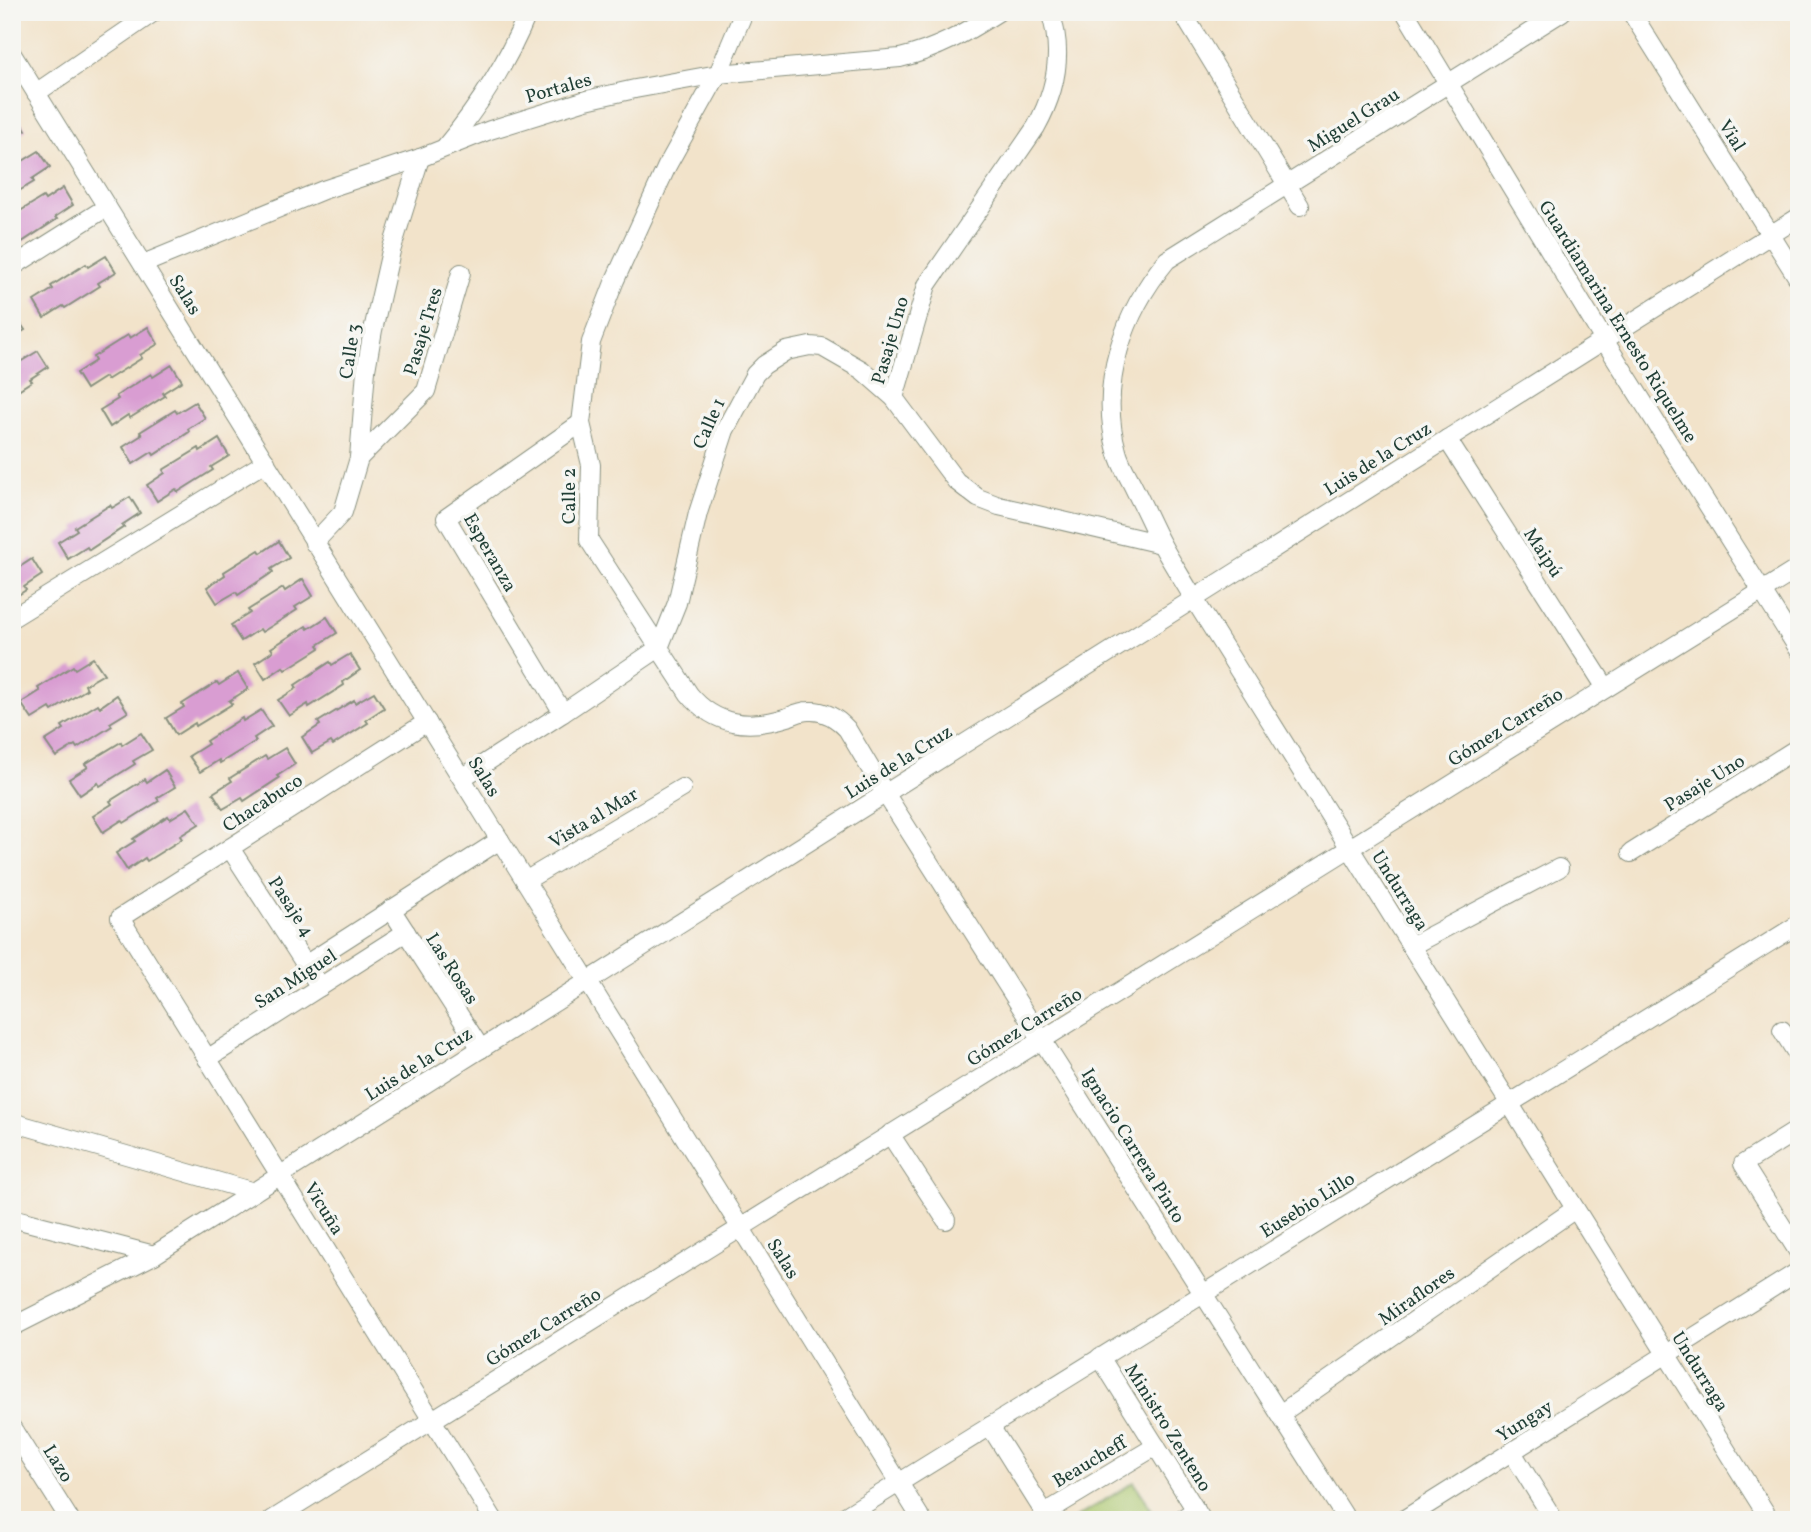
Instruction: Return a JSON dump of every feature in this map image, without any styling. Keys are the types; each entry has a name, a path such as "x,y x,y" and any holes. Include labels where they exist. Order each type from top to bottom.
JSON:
{"street":[{"path":"443,148 480,103 495,79 528,12"},
{"name":"Calle 2","path":"744,12 718,74 667,166 615,280 591,342 581,423 591,465 589,540 696,702 713,716 733,723 754,724 813,710 832,716 847,729 885,793"},
{"name":"Portales","path":"143,264 324,190 420,158 490,130 586,100 718,74 900,58 949,42 998,12"},
{"name":"Pasaje Uno","path":"1050,12 1057,56 1052,93 1045,111 927,285 894,398 956,481 978,498 999,506 1161,544"},
{"path":"1182,12 1300,206"},
{"name":"Guardiamarina Ernesto Riquelme","path":"1405,12 1604,340 1799,650"},
{"name":"Miguel Grau","path":"1167,261 1562,12"},
{"name":"Vial","path":"1631,12 1799,280"},
{"path":"36,93 144,15"},
{"name":"Salas","path":"12,54 922,1520"},
{"name":"Calle 3","path":"314,542 343,512 359,458 366,370 373,330 391,251 420,158"},
{"path":"12,267 107,207"},
{"name":"Luis de la Cruz","path":"12,1327 154,1255 1799,217"},
{"name":"Undurraga","path":"1167,261 1147,285 1132,313 1118,352 1112,392 1112,422 1117,453 1161,544 1194,599 1770,1520"},
{"name":"Pasaje Tres","path":"359,458 426,391 461,273"},
{"name":"Calle 1","path":"659,648 677,603 698,513 725,430 748,386 764,365 786,351 810,346 822,348 862,370 894,398"},
{"name":"Esperanza","path":"563,713 446,518 581,423"},
{"name":"Maipú","path":"1447,439 1606,688"},
{"path":"12,618 266,462"},
{"name":"Gómez Carreño","path":"272,1520 1799,568"},
{"path":"461,778 659,648"},
{"name":"Chacabuco","path":"120,918 426,722"},
{"name":"Pasaje Uno","path":"1632,853 1799,747"},
{"name":"Vista al Mar","path":"525,881 682,788"},
{"name":"Ignacio Carrera Pinto","path":"885,793 1347,1520"},
{"name":"San Miguel","path":"305,965 500,840"},
{"name":"Pasaje 4","path":"230,848 320,987"},
{"path":"1411,946 1559,868"},
{"name":"Las Rosas","path":"391,909 481,1049"},
{"name":"Vicuña","path":"120,918 495,1520"},
{"name":"Eusebio Lillo","path":"839,1520 1799,924"},
{"name":"San Miguel","path":"207,1059 406,932"},
{"path":"1782,1030 1799,1057"},
{"path":"12,1122 254,1192"},
{"path":"1799,1129 1743,1164 1799,1253"},
{"path":"890,1134 946,1220"},
{"name":"Miraflores","path":"1280,1414 1576,1209"},
{"path":"12,1219 154,1255"},
{"name":"Yungay","path":"1403,1520 1799,1271"},
{"name":"Ministro Zenteno","path":"1100,1357 1199,1515"},
{"path":"990,1426 1047,1516"},
{"name":"Lazo","path":"12,1428 70,1520"},
{"name":"Beaucheff","path":"1047,1516 1156,1446"},
{"path":"1511,1452 1554,1520"},
{"path":"1180,1520 1199,1515"}],"green space":[{"path":"1134,1482 1158,1520 1073,1520"}],"building":[{"path":"16,114 26,130 12,139 12,116"},
{"path":"39,151 50,167 32,179 34,182 12,195 12,164 20,159 21,162"},
{"path":"63,188 73,205 22,242 20,239 12,244 12,216"},
{"path":"106,256 116,272 98,283 100,286 44,318 34,301 53,289 51,286 86,264 88,267"},
{"path":"14,314 25,330 12,338 12,315"},
{"path":"148,327 158,344 140,355 142,358 107,380 105,377 86,389 76,373 95,361 93,357 128,335 130,338"},
{"path":"38,351 48,367 12,394 12,363 18,359 20,362"},
{"path":"172,365 182,381 163,393 165,396 110,427 100,410 118,399 116,396 151,374 153,377"},
{"path":"195,402 205,418 154,455 152,452 133,464 123,447 142,435 140,432 175,410 177,413"},
{"path":"219,439 229,456 211,467 213,470 178,492 176,489 157,501 147,485 165,473 163,470"},
{"path":"130,497 140,513 89,550 87,547 68,559 58,542 77,530 75,527 110,505 112,508"},
{"path":"279,541 289,558 238,595 236,592 217,603 207,587 225,575 224,572"},
{"path":"32,559 42,575 12,599 12,572"},
{"path":"303,579 313,596 295,607 297,610 262,632 260,629 241,641 231,625 250,613 248,610"},
{"path":"327,617 337,633 318,645 320,648 265,679 255,663 273,651 271,648 306,626 308,629"},
{"path":"350,654 360,670 343,682 344,685 289,716 278,700 330,662 332,665"},
{"path":"93,658 104,674 85,685 87,689 52,711 50,708 32,719 21,703 40,691 38,688 73,666 75,669"},
{"path":"238,673 248,689 229,701 232,704 176,735 166,718 184,707 182,704 217,682 219,685"},
{"path":"374,692 384,708 366,720 368,723 333,745 331,742 312,753 302,737 320,725 318,722 354,700 355,703"},
{"path":"117,695 128,712 110,723 112,726 77,748 75,745 56,757 45,741 64,729 62,726 98,704 100,707"},
{"path":"261,710 272,726 254,738 256,741 200,772 189,756 208,744 206,741 242,718 243,721"},
{"path":"141,733 152,750 100,786 98,783 80,795 69,779 88,767 85,764"},
{"path":"285,748 295,764 244,801 242,798 223,809 213,793 232,781 230,778 265,756 267,759"},
{"path":"165,770 175,787 157,798 159,801 124,823 122,820 103,832 93,816 112,804 110,801"},
{"path":"188,808 199,824 180,836 182,839 127,870 116,853 168,816 170,819"}]}
